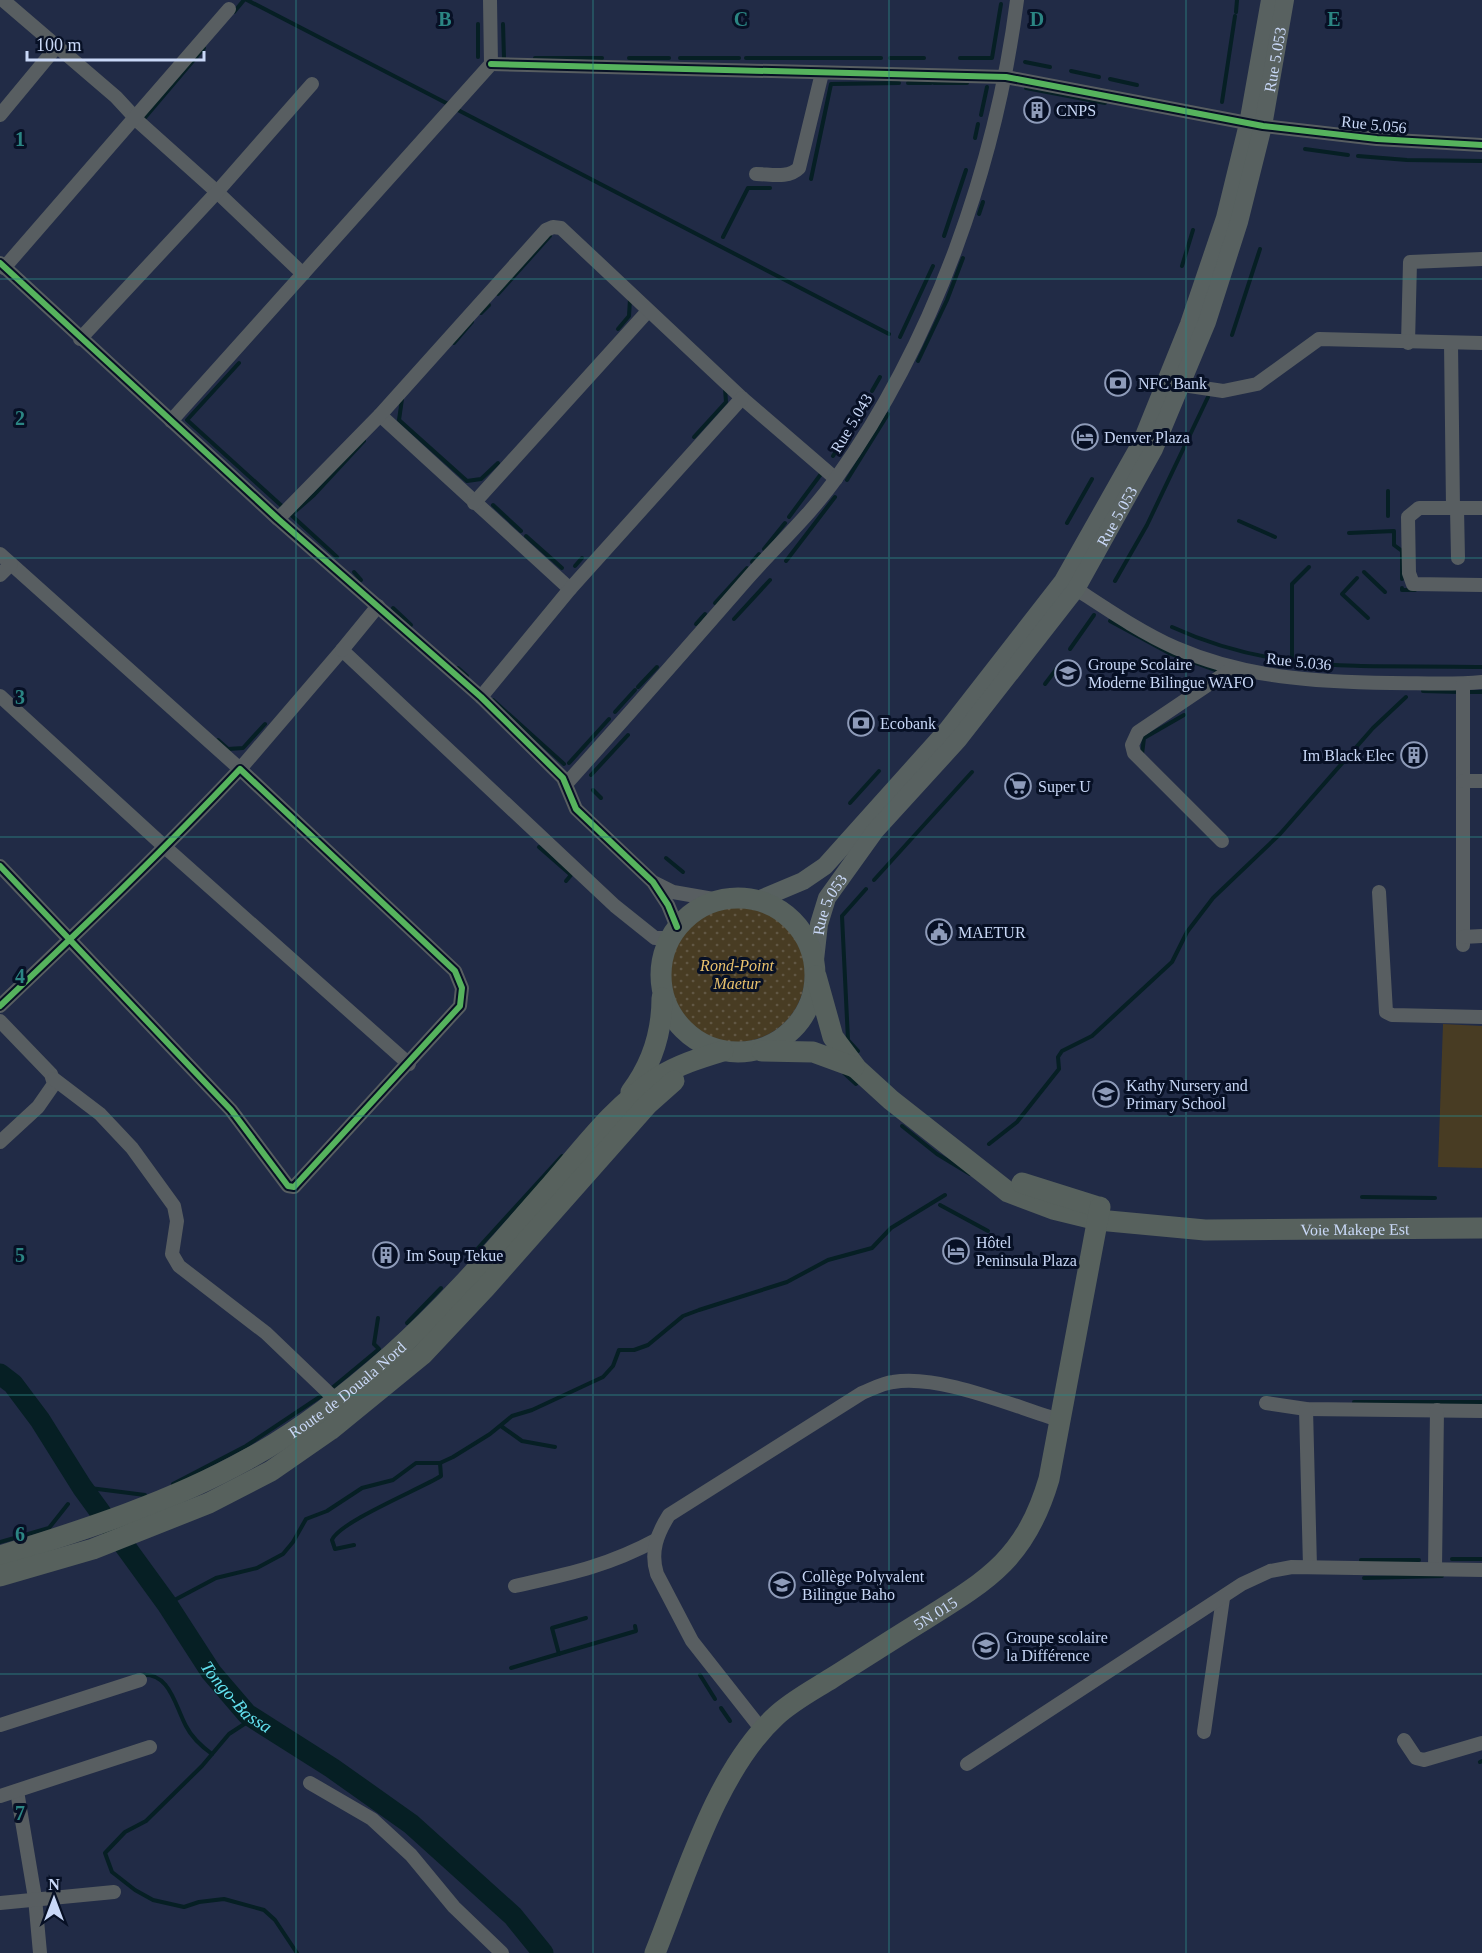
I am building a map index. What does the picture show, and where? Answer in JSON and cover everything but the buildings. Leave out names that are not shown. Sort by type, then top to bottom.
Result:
[{"type":"main road","name":"Rue 5.053","points":[[758,900],[792,886],[825,866],[947,730],[1069,585],[1141,443],[1176,358],[1222,228],[1256,125],[1270,0]]},
{"type":"main road","name":"Rue 5.053","points":[[815,968],[819,924],[827,898],[839,879],[875,831],[958,740],[1069,585],[1155,450],[1183,385],[1227,262],[1285,0]]},
{"type":"main road","points":[[617,1111],[638,1083],[654,1051],[662,1014],[663,956],[673,933],[695,910],[719,900],[738,898],[758,900],[778,909],[795,922],[808,940],[834,1037],[857,1069]]},
{"type":"main road","points":[[753,1051],[777,1042],[798,1025],[811,1002],[815,968]]},
{"type":"main road","points":[[662,991],[670,1012],[683,1030],[702,1044],[723,1051]]},
{"type":"main road","points":[[617,1111],[654,1080],[698,1059],[723,1051],[813,1052],[857,1069]]},
{"type":"main road","name":"Route de Douala Nord","points":[[0,1576],[93,1549],[209,1503],[271,1471],[330,1430],[423,1353],[639,1114],[698,1059]]},
{"type":"main road","name":"Voie Makepe Est","points":[[857,1069],[891,1100],[989,1176],[1099,1214],[1192,1216],[1227,1228],[1482,1228]]},
{"type":"main road","name":"Route de Douala Nord","points":[[0,1556],[79,1532],[248,1459],[336,1400],[392,1354],[431,1317],[484,1262],[617,1111]]},
{"type":"main road","name":"5N.015","points":[[655,1953],[718,1800],[737,1764],[762,1730],[790,1704],[971,1591],[999,1568],[1019,1544],[1036,1518],[1049,1479],[1099,1214]]},
{"type":"street","points":[[3,0],[58,45],[218,192],[303,274]]},
{"type":"street","points":[[171,421],[459,97],[491,64],[490,0]]},
{"type":"street","name":"Rue 5.043","points":[[567,783],[836,479],[877,414],[931,310],[968,210],[1006,77],[1017,0]]},
{"type":"street","points":[[229,9],[2,266],[278,519],[482,697],[567,783],[576,809],[653,882],[668,904],[673,933],[655,938],[615,906],[342,650]]},
{"type":"street","points":[[0,115],[58,45]]},
{"type":"street","name":"Rue 5.056","points":[[491,64],[1006,77],[1256,125],[1377,139],[1482,145]]},
{"type":"street","points":[[756,174],[785,175],[793,173],[798,168],[822,74]]},
{"type":"street","points":[[80,339],[218,192],[312,84]]},
{"type":"street","points":[[278,519],[380,415],[546,230],[553,227],[561,228],[742,398],[836,479]]},
{"type":"street","points":[[1408,343],[1410,262],[1482,259]]},
{"type":"street","points":[[474,503],[648,311]]},
{"type":"street","points":[[1183,385],[1223,391],[1257,384],[1320,339],[1353,338],[1408,343],[1482,344]]},
{"type":"street","points":[[1451,344],[1458,558]]},
{"type":"street","points":[[482,697],[570,589],[742,398]]},
{"type":"street","points":[[380,415],[570,589]]},
{"type":"street","points":[[1482,508],[1419,508],[1410,513],[1410,580],[1418,585],[1482,585]]},
{"type":"street","points":[[0,554],[240,769],[455,971],[462,988],[460,1006],[294,1187],[288,1186],[231,1110],[0,866]]},
{"type":"street","points":[[0,575],[11,564]]},
{"type":"street","name":"Rue 5.036","points":[[1069,585],[1152,636],[1199,657],[1233,668],[1287,679],[1463,684],[1482,682]]},
{"type":"street","points":[[0,1006],[166,848],[240,769],[378,606]]},
{"type":"street","points":[[1222,841],[1134,753],[1132,745],[1138,732],[1233,668]]},
{"type":"street","points":[[1463,684],[1463,941],[1482,936]]},
{"type":"street","points":[[0,696],[166,848],[409,1064]]},
{"type":"street","points":[[1463,781],[1482,781]]},
{"type":"street","points":[[653,882],[673,892],[719,900]]},
{"type":"street","points":[[1379,892],[1386,1012],[1392,1015],[1482,1017]]},
{"type":"street","points":[[0,1021],[54,1079],[100,1114],[132,1148],[174,1206],[177,1221],[172,1254],[179,1266],[266,1333],[336,1400]]},
{"type":"street","points":[[0,1142],[38,1107],[51,1091],[54,1079]]},
{"type":"street","points":[[762,1730],[692,1641],[654,1565],[656,1540],[669,1515],[862,1393],[891,1382],[921,1380],[949,1386],[1059,1420]]},
{"type":"street","points":[[1266,1403],[1306,1409],[1482,1411]]},
{"type":"street","points":[[1306,1409],[1310,1567]]},
{"type":"street","points":[[1435,1569],[1437,1410]]},
{"type":"street","points":[[515,1586],[599,1567],[656,1540]]},
{"type":"street","points":[[968,1764],[1242,1584],[1270,1571],[1281,1568],[1310,1567],[1482,1570]]},
{"type":"street","points":[[1204,1732],[1223,1598]]},
{"type":"street","points":[[0,1725],[140,1680]]},
{"type":"street","points":[[1404,1740],[1416,1758],[1424,1760],[1482,1743]]},
{"type":"street","points":[[0,1796],[150,1747]]},
{"type":"street","points":[[310,1783],[372,1819],[411,1855],[454,1906],[502,1953]]},
{"type":"street","points":[[17,1791],[35,1898],[40,1953]]},
{"type":"street","points":[[0,1903],[114,1892]]},
{"type":"green space","name":"Rond-Point Maetur","points":[[737,906],[763,911],[775,917],[785,926],[794,936],[800,948],[805,974],[800,1000],[794,1012],[785,1022],[775,1031],[763,1037],[737,1042],[711,1037],[699,1031],[689,1022],[680,1012],[674,1000],[669,974],[674,948],[680,936],[689,926],[699,917],[711,911]]},
{"type":"green space","points":[[1443,1024],[1482,1026],[1482,1168],[1438,1167]]},
{"type":"waterway","points":[[234,12],[244,0]]},
{"type":"waterway","points":[[247,0],[450,105]]},
{"type":"waterway","points":[[1236,12],[1237,0]]},
{"type":"waterway","points":[[960,58],[992,58],[1001,4]]},
{"type":"waterway","points":[[1222,102],[1235,16]]},
{"type":"waterway","points":[[478,24],[478,57]]},
{"type":"waterway","points":[[503,24],[504,58]]},
{"type":"waterway","points":[[143,120],[204,48]]},
{"type":"waterway","points":[[535,58],[602,58]]},
{"type":"waterway","points":[[629,58],[669,58]]},
{"type":"waterway","points":[[680,58],[739,58]]},
{"type":"waterway","points":[[746,58],[881,58]]},
{"type":"waterway","points":[[890,58],[924,58]]},
{"type":"waterway","points":[[1025,62],[1050,67]]},
{"type":"waterway","points":[[1071,71],[1099,77]]},
{"type":"waterway","points":[[1110,79],[1137,85]]},
{"type":"waterway","points":[[811,179],[831,84],[899,83]]},
{"type":"waterway","points":[[908,83],[931,83]]},
{"type":"waterway","points":[[934,83],[967,83]]},
{"type":"waterway","points":[[981,115],[987,87]]},
{"type":"waterway","points":[[1026,88],[1105,103]]},
{"type":"waterway","points":[[456,109],[889,334]]},
{"type":"waterway","points":[[975,138],[978,124]]},
{"type":"waterway","points":[[1305,149],[1348,155]]},
{"type":"waterway","points":[[1358,156],[1407,160],[1482,161]]},
{"type":"waterway","points":[[944,236],[966,170]]},
{"type":"waterway","points":[[723,237],[748,188],[770,188]]},
{"type":"waterway","points":[[979,214],[983,202]]},
{"type":"waterway","points":[[1182,266],[1193,230]]},
{"type":"waterway","points":[[498,294],[550,236]]},
{"type":"waterway","points":[[1232,335],[1260,249]]},
{"type":"waterway","points":[[918,361],[947,300],[963,258]]},
{"type":"waterway","points":[[900,337],[933,266]]},
{"type":"waterway","points":[[618,329],[629,316],[630,299]]},
{"type":"waterway","points":[[481,313],[489,305]]},
{"type":"waterway","points":[[454,343],[472,322]]},
{"type":"waterway","points":[[239,363],[187,420],[284,508]]},
{"type":"waterway","points":[[872,391],[880,377]]},
{"type":"waterway","points":[[694,437],[726,402],[725,388]]},
{"type":"waterway","points":[[1115,581],[1147,525],[1208,397]]},
{"type":"waterway","points":[[402,399],[399,420],[467,481],[481,479],[498,463]]},
{"type":"waterway","points":[[853,424],[863,408]]},
{"type":"waterway","points":[[847,480],[888,414]]},
{"type":"waterway","points":[[833,456],[850,429]]},
{"type":"waterway","points":[[291,515],[314,495],[364,441]]},
{"type":"waterway","points":[[789,517],[821,474]]},
{"type":"waterway","points":[[1067,523],[1092,479]]},
{"type":"waterway","points":[[1388,491],[1388,516]]},
{"type":"waterway","points":[[786,561],[835,497]]},
{"type":"waterway","points":[[493,505],[521,531]]},
{"type":"waterway","points":[[289,513],[337,557]]},
{"type":"waterway","points":[[1239,521],[1275,537]]},
{"type":"waterway","points":[[764,549],[785,523]]},
{"type":"waterway","points":[[1349,533],[1394,531],[1394,545],[1402,551],[1402,579]]},
{"type":"waterway","points":[[526,536],[562,568]]},
{"type":"waterway","points":[[752,562],[759,554]]},
{"type":"waterway","points":[[575,566],[582,558]]},
{"type":"waterway","points":[[1292,663],[1292,584],[1309,567]]},
{"type":"waterway","points":[[715,603],[747,568]]},
{"type":"waterway","points":[[354,572],[361,580]]},
{"type":"waterway","points":[[1364,572],[1385,592]]},
{"type":"waterway","points":[[1357,578],[1342,594],[1368,618]]},
{"type":"waterway","points":[[734,619],[770,580]]},
{"type":"waterway","points":[[1402,588],[1402,590],[1415,590]]},
{"type":"waterway","points":[[393,608],[411,625]]},
{"type":"waterway","points":[[696,624],[705,614]]},
{"type":"waterway","points":[[1070,649],[1094,615]]},
{"type":"waterway","points":[[1110,621],[1169,653],[1221,672]]},
{"type":"waterway","points":[[1172,627],[1211,643],[1250,654],[1287,660],[1362,666],[1482,667]]},
{"type":"waterway","points":[[1045,684],[1061,663]]},
{"type":"waterway","points":[[638,687],[657,667]]},
{"type":"waterway","points":[[458,668],[467,676]]},
{"type":"waterway","points":[[615,712],[635,690]]},
{"type":"waterway","points":[[1423,691],[1459,692]]},
{"type":"waterway","points":[[1466,692],[1482,692]]},
{"type":"waterway","points":[[989,1144],[1017,1122],[1059,1069],[1058,1057],[1062,1051],[1092,1036],[1172,962],[1187,932],[1213,898],[1280,834],[1373,728],[1406,697]]},
{"type":"waterway","points":[[493,700],[564,764]]},
{"type":"waterway","points":[[1142,754],[1144,738],[1184,715]]},
{"type":"waterway","points":[[569,763],[609,719]]},
{"type":"waterway","points":[[218,740],[228,749],[243,748],[265,724]]},
{"type":"waterway","points":[[591,775],[628,735]]},
{"type":"waterway","points":[[850,803],[879,771]]},
{"type":"waterway","points":[[874,880],[972,772]]},
{"type":"waterway","points":[[593,790],[601,798]]},
{"type":"waterway","points":[[539,847],[571,875],[566,881]]},
{"type":"waterway","points":[[666,858],[683,872]]},
{"type":"waterway","points":[[858,1051],[848,1040],[842,916],[866,889]]},
{"type":"waterway","points":[[844,1073],[856,1084]]},
{"type":"waterway","points":[[902,1126],[937,1154],[970,1174]]},
{"type":"waterway","points":[[469,1258],[562,1156]]},
{"type":"waterway","points":[[167,1604],[216,1578],[257,1568],[283,1554],[306,1519],[327,1511],[362,1488],[393,1480],[416,1463],[440,1463],[490,1434],[512,1416],[532,1410],[603,1377],[613,1366],[619,1350],[634,1350],[648,1345],[683,1316],[787,1282],[828,1260],[872,1248],[891,1228],[945,1195]]},
{"type":"waterway","points":[[1362,1197],[1435,1198]]},
{"type":"waterway","points":[[940,1205],[988,1231]]},
{"type":"waterway","points":[[407,1323],[441,1288]]},
{"type":"waterway","points":[[332,1388],[379,1349],[374,1344],[378,1318]]},
{"type":"waterway","name":"Tongo-Bassa","points":[[0,1374],[13,1384],[40,1420],[82,1487],[167,1604],[211,1672],[247,1714],[332,1768],[411,1824],[513,1916],[543,1953]]},
{"type":"waterway","points":[[173,1484],[246,1446],[324,1394]]},
{"type":"waterway","points":[[1354,1402],[1482,1402]]},
{"type":"waterway","points":[[501,1426],[522,1441],[555,1447]]},
{"type":"waterway","points":[[354,1545],[335,1549],[332,1540],[349,1524],[364,1515],[441,1476],[440,1463]]},
{"type":"waterway","points":[[82,1487],[145,1495]]},
{"type":"waterway","points":[[0,1542],[49,1528],[68,1504]]},
{"type":"waterway","points":[[1452,1559],[1482,1559]]},
{"type":"waterway","points":[[1361,1560],[1419,1560]]},
{"type":"waterway","points":[[1364,1578],[1442,1576]]},
{"type":"waterway","points":[[559,1654],[552,1628],[586,1618]]},
{"type":"waterway","points":[[511,1668],[636,1631],[635,1626]]},
{"type":"waterway","points":[[140,1675],[150,1675],[165,1684],[191,1734],[212,1754]]},
{"type":"waterway","points":[[700,1675],[715,1699]]},
{"type":"waterway","points":[[721,1708],[730,1721]]},
{"type":"waterway","points":[[252,1719],[229,1734],[202,1766],[146,1821],[125,1832],[105,1853],[112,1872],[135,1890],[153,1900],[184,1907],[199,1902],[224,1899],[264,1910],[275,1920],[297,1953]]},
{"type":"cycle path","points":[[491,64],[1006,77],[1263,126],[1377,139],[1482,145]]},
{"type":"cycle path","points":[[0,263],[278,519],[481,697],[563,778],[576,809],[653,882],[668,905],[677,927]]},
{"type":"cycle path","points":[[0,866],[231,1110],[288,1186],[294,1187],[460,1006],[462,988],[455,971],[240,769],[152,859],[92,918],[61,948],[0,1006]]},
{"type":"place","name":"CNPS","points":[[1037,110]]},
{"type":"place","name":"NFC Bank","points":[[1118,383]]},
{"type":"place","name":"Denver Plaza","points":[[1085,437]]},
{"type":"place","name":"Groupe Scolaire Moderne Bilingue WAFO","points":[[1068,673]]},
{"type":"place","name":"Ecobank","points":[[861,723]]},
{"type":"place","name":"Im Black Elec","points":[[1414,755]]},
{"type":"place","name":"Super U","points":[[1018,786]]},
{"type":"place","name":"MAETUR","points":[[939,932]]},
{"type":"place","name":"Kathy Nursery and Primary School","points":[[1106,1094]]},
{"type":"place","name":"Hôtel Peninsula Plaza","points":[[956,1251]]},
{"type":"place","name":"Im Soup Tekue","points":[[386,1255]]},
{"type":"place","name":"Collège Polyvalent Bilingue Baho","points":[[782,1585]]},
{"type":"place","name":"Groupe scolaire la Différence","points":[[986,1646]]}]
